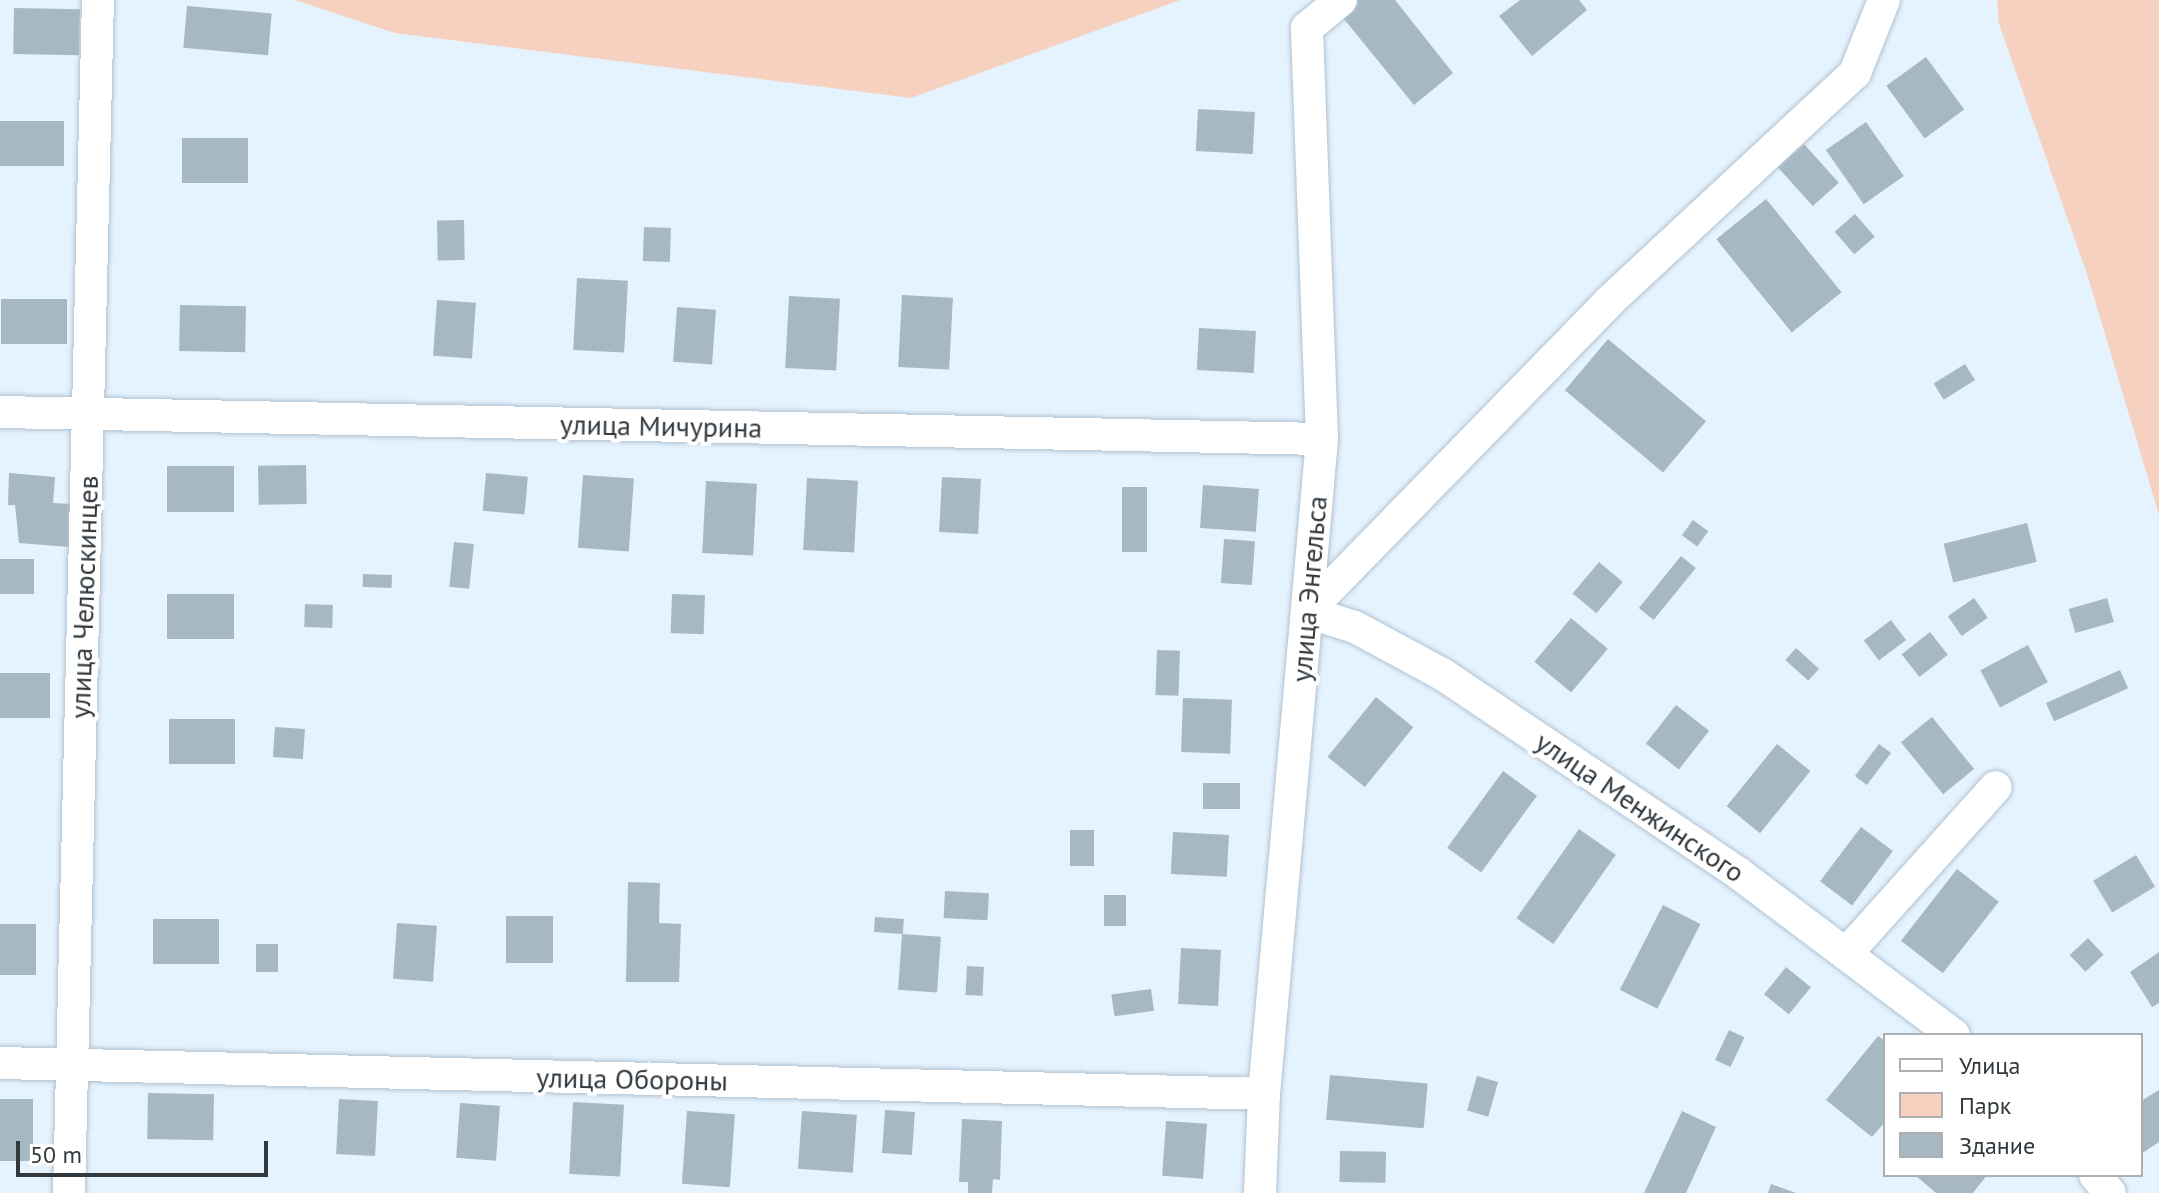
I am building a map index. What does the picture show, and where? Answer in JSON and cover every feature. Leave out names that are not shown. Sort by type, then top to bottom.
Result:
[{"type":"street","name":"улица Челюскинцев","points":[[69,1193],[98,0]]},
{"type":"street","name":"улица Энгельса","points":[[1260,1193],[1264,1094],[1322,439],[1307,28],[1341,0]]},
{"type":"street","points":[[1307,612],[1610,301],[1855,73],[1884,0]]},
{"type":"street","name":"улица Мичурина","points":[[0,412],[1322,439]]},
{"type":"street","name":"улица Менжинского","points":[[1307,612],[1355,627],[1442,674],[1738,873],[1951,1033]]},
{"type":"street","points":[[1846,954],[1996,787]]},
{"type":"street","name":"улица Обороны","points":[[0,1063],[1264,1094]]},
{"type":"street","points":[[2097,1177],[2110,1193]]},
{"type":"green space","points":[[295,0],[1180,0],[911,98],[395,33]]},
{"type":"green space","points":[[1997,0],[2159,0],[2159,515],[2087,274],[1999,24]]},
{"type":"building","points":[[1357,0],[1395,0],[1453,73],[1414,105],[1340,14]]},
{"type":"building","points":[[1520,0],[1579,0],[1587,10],[1532,56],[1499,16]]},
{"type":"building","points":[[187,6],[272,13],[268,55],[183,48]]},
{"type":"building","points":[[14,8],[80,9],[79,55],[13,54]]},
{"type":"building","points":[[1926,57],[1964,110],[1925,138],[1886,86]]},
{"type":"building","points":[[1198,109],[1255,112],[1253,154],[1196,151]]},
{"type":"building","points":[[0,121],[64,121],[64,166],[0,166]]},
{"type":"building","points":[[1866,122],[1904,176],[1864,204],[1826,150]]},
{"type":"building","points":[[182,138],[248,138],[248,183],[182,183]]},
{"type":"building","points":[[1804,144],[1839,183],[1813,206],[1778,167]]},
{"type":"building","points":[[1766,199],[1842,292],[1792,333],[1716,239]]},
{"type":"building","points":[[1855,214],[1875,237],[1854,254],[1835,232]]},
{"type":"building","points":[[437,220],[464,220],[465,260],[438,260]]},
{"type":"building","points":[[644,227],[671,228],[670,262],[643,261]]},
{"type":"building","points":[[577,278],[628,281],[624,353],[573,350]]},
{"type":"building","points":[[902,295],[953,298],[949,370],[898,367]]},
{"type":"building","points":[[789,296],[840,299],[836,371],[785,368]]},
{"type":"building","points":[[1,299],[67,299],[67,344],[1,344]]},
{"type":"building","points":[[437,300],[476,303],[472,359],[433,356]]},
{"type":"building","points":[[180,305],[246,306],[245,352],[179,351]]},
{"type":"building","points":[[677,307],[716,310],[712,365],[673,362]]},
{"type":"building","points":[[1199,328],[1256,331],[1254,373],[1197,370]]},
{"type":"building","points":[[1608,339],[1706,421],[1663,473],[1565,390]]},
{"type":"building","points":[[1965,364],[1975,380],[1944,400],[1934,384]]},
{"type":"building","points":[[306,465],[307,504],[259,505],[258,466]]},
{"type":"building","points":[[167,466],[234,466],[234,512],[167,512]]},
{"type":"building","points":[[9,473],[55,477],[53,503],[72,504],[69,547],[19,543],[15,505],[8,505]]},
{"type":"building","points":[[486,473],[528,477],[525,515],[483,511]]},
{"type":"building","points":[[583,475],[634,479],[629,551],[578,548]]},
{"type":"building","points":[[942,477],[981,479],[978,534],[939,532]]},
{"type":"building","points":[[807,478],[858,481],[854,553],[803,550]]},
{"type":"building","points":[[706,481],[757,484],[753,556],[702,553]]},
{"type":"building","points":[[1203,485],[1259,489],[1256,532],[1200,528]]},
{"type":"building","points":[[1122,487],[1147,487],[1147,552],[1122,552]]},
{"type":"building","points":[[1693,520],[1708,531],[1697,547],[1682,535]]},
{"type":"building","points":[[2027,523],[2037,562],[1953,583],[1944,544]]},
{"type":"building","points":[[1224,539],[1255,541],[1252,585],[1221,583]]},
{"type":"building","points":[[454,542],[474,544],[469,589],[449,587]]},
{"type":"building","points":[[1681,556],[1696,568],[1654,620],[1639,608]]},
{"type":"building","points":[[0,559],[34,559],[34,594],[0,594]]},
{"type":"building","points":[[1599,562],[1623,582],[1596,613],[1573,593]]},
{"type":"building","points":[[363,574],[392,575],[392,588],[363,587]]},
{"type":"building","points":[[167,594],[234,594],[234,639],[167,639]]},
{"type":"building","points":[[672,594],[705,595],[704,634],[671,633]]},
{"type":"building","points":[[1974,598],[1988,618],[1962,636],[1948,616]]},
{"type":"building","points":[[2107,598],[2114,622],[2075,633],[2069,609]]},
{"type":"building","points":[[305,604],[333,605],[332,628],[304,627]]},
{"type":"building","points":[[1571,618],[1608,649],[1571,693],[1534,662]]},
{"type":"building","points":[[1891,620],[1906,640],[1879,660],[1864,640]]},
{"type":"building","points":[[1930,632],[1948,655],[1919,677],[1902,654]]},
{"type":"building","points":[[2028,645],[2048,682],[2000,707],[1980,670]]},
{"type":"building","points":[[1796,648],[1819,669],[1808,681],[1785,660]]},
{"type":"building","points":[[1157,650],[1180,651],[1178,696],[1155,695]]},
{"type":"building","points":[[2120,670],[2128,688],[2054,721],[2046,703]]},
{"type":"building","points":[[0,673],[50,673],[50,718],[0,718]]},
{"type":"building","points":[[1376,697],[1413,727],[1365,787],[1328,757]]},
{"type":"building","points":[[1183,698],[1232,700],[1230,754],[1181,752]]},
{"type":"building","points":[[1676,705],[1709,731],[1679,769],[1646,744]]},
{"type":"building","points":[[1932,717],[1974,769],[1943,794],[1901,742]]},
{"type":"building","points":[[169,719],[235,719],[235,764],[169,764]]},
{"type":"building","points":[[275,727],[305,729],[303,759],[273,757]]},
{"type":"building","points":[[1777,744],[1810,771],[1760,833],[1727,806]]},
{"type":"building","points":[[1879,744],[1891,753],[1867,785],[1855,776]]},
{"type":"building","points":[[1503,771],[1537,796],[1481,873],[1447,848]]},
{"type":"building","points":[[1203,783],[1240,783],[1240,809],[1203,809]]},
{"type":"building","points":[[1861,827],[1893,851],[1852,905],[1820,881]]},
{"type":"building","points":[[1579,829],[1616,855],[1553,944],[1516,918]]},
{"type":"building","points":[[1070,830],[1094,830],[1094,866],[1070,866]]},
{"type":"building","points":[[1173,832],[1229,835],[1227,877],[1171,874]]},
{"type":"building","points":[[2136,855],[2155,887],[2112,912],[2093,881]]},
{"type":"building","points":[[1957,869],[1999,902],[1943,973],[1901,941]]},
{"type":"building","points":[[628,882],[660,883],[659,923],[681,924],[679,982],[626,982]]},
{"type":"building","points":[[945,891],[989,893],[988,920],[944,918]]},
{"type":"building","points":[[1104,895],[1126,895],[1126,926],[1104,926]]},
{"type":"building","points":[[1663,905],[1700,924],[1657,1009],[1620,990]]},
{"type":"building","points":[[506,916],[553,916],[553,963],[506,963]]},
{"type":"building","points":[[875,917],[904,919],[903,934],[874,932]]},
{"type":"building","points":[[153,919],[219,919],[219,964],[153,964]]},
{"type":"building","points":[[397,923],[437,926],[433,982],[393,979]]},
{"type":"building","points":[[0,924],[36,924],[36,975],[0,975]]},
{"type":"building","points":[[902,934],[941,937],[937,993],[898,990]]},
{"type":"building","points":[[2088,938],[2104,955],[2085,972],[2070,955]]},
{"type":"building","points":[[256,944],[278,944],[278,972],[256,972]]},
{"type":"building","points":[[1181,948],[1221,950],[1218,1006],[1178,1004]]},
{"type":"building","points":[[2159,952],[2159,1003],[2152,1007],[2130,972]]},
{"type":"building","points":[[967,966],[984,967],[982,996],[965,995]]},
{"type":"building","points":[[1786,967],[1811,987],[1789,1014],[1764,994]]},
{"type":"building","points":[[1151,989],[1154,1011],[1114,1016],[1111,995]]},
{"type":"building","points":[[1729,1030],[1744,1037],[1730,1067],[1715,1060]]},
{"type":"building","points":[[1878,1036],[1883,1040],[1883,1124],[1872,1137],[1826,1100]]},
{"type":"building","points":[[1330,1075],[1428,1084],[1424,1128],[1326,1120]]},
{"type":"building","points":[[1477,1076],[1498,1082],[1488,1117],[1467,1111]]},
{"type":"building","points":[[2159,1090],[2159,1142],[2143,1153],[2143,1100]]},
{"type":"building","points":[[148,1093],[214,1094],[213,1140],[147,1139]]},
{"type":"building","points":[[0,1099],[33,1099],[33,1161],[0,1161]]},
{"type":"building","points":[[339,1099],[378,1101],[375,1156],[336,1154]]},
{"type":"building","points":[[573,1102],[624,1105],[620,1177],[569,1174]]},
{"type":"building","points":[[460,1103],[500,1106],[496,1161],[456,1158]]},
{"type":"building","points":[[885,1110],[915,1112],[912,1155],[882,1153]]},
{"type":"building","points":[[687,1111],[735,1114],[730,1187],[682,1184]]},
{"type":"building","points":[[802,1111],[857,1115],[853,1173],[798,1169]]},
{"type":"building","points":[[1682,1111],[1716,1127],[1686,1193],[1644,1193]]},
{"type":"building","points":[[962,1119],[1002,1121],[1000,1180],[993,1179],[992,1193],[968,1193],[968,1182],[959,1182]]},
{"type":"building","points":[[1166,1121],[1207,1124],[1203,1179],[1162,1176]]},
{"type":"building","points":[[1340,1151],[1386,1152],[1385,1183],[1339,1182]]},
{"type":"building","points":[[1917,1177],[1985,1177],[1973,1193],[1936,1193]]},
{"type":"building","points":[[1771,1184],[1796,1193],[1768,1193]]}]
